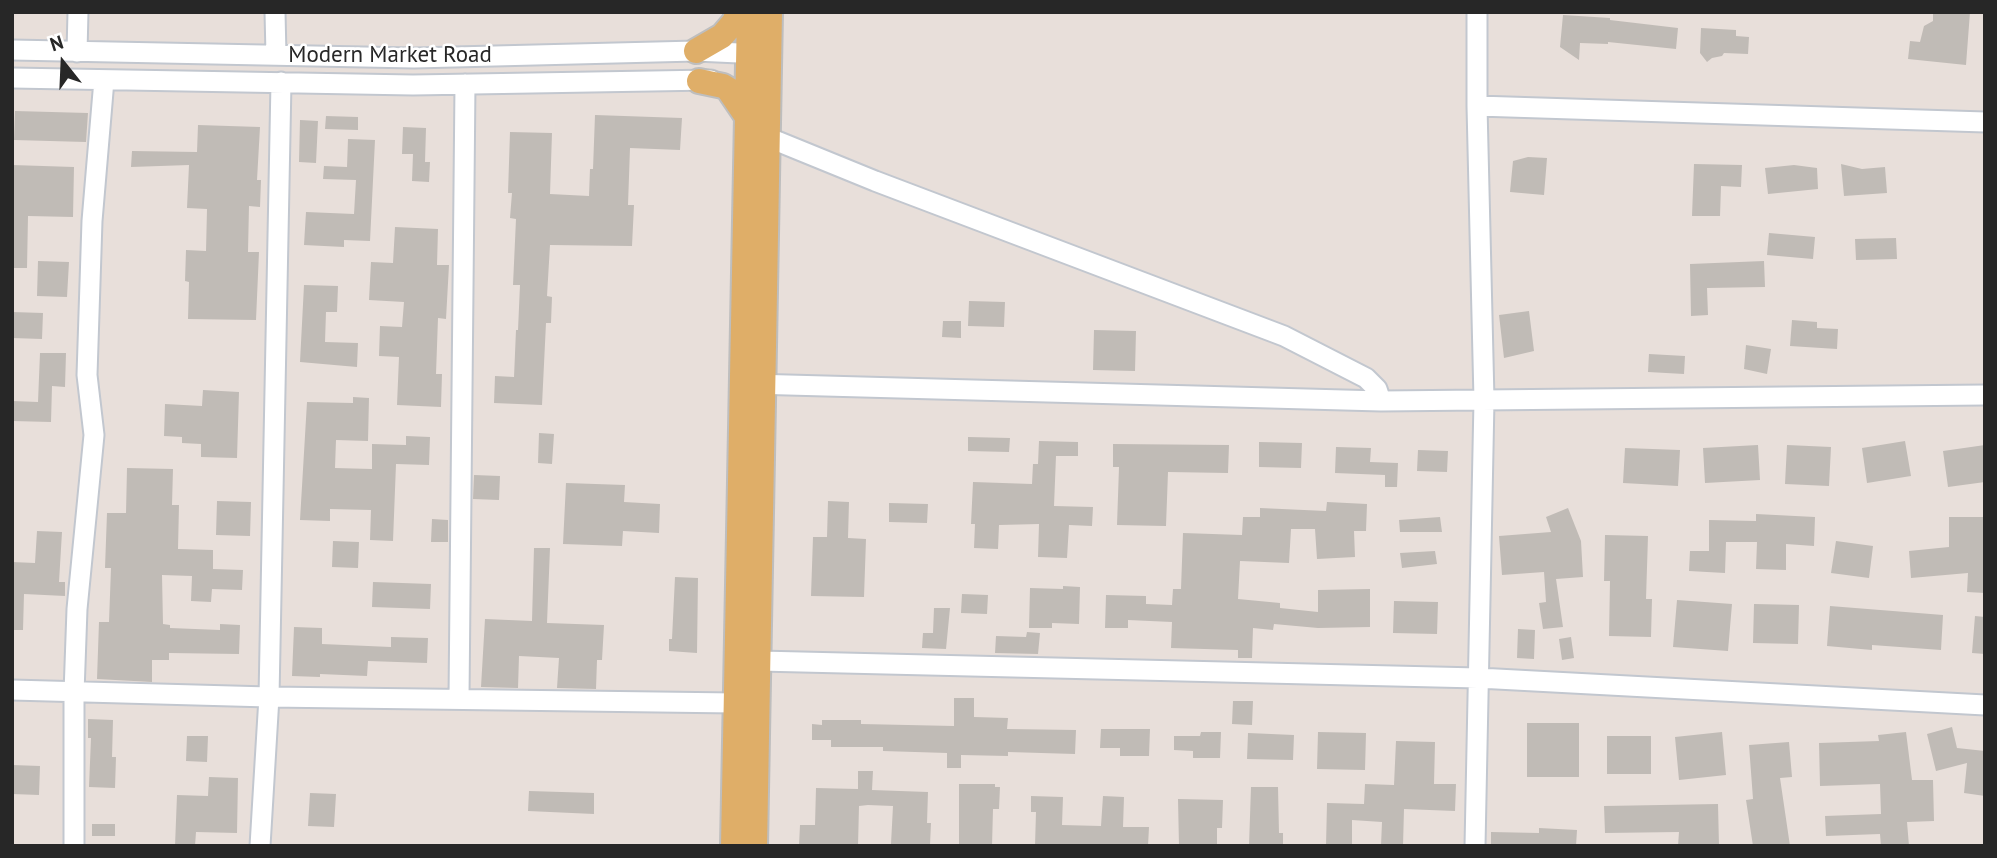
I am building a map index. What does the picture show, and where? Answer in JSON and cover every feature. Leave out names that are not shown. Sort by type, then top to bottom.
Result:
[{"type":"main road","points":[[696,51],[722,36],[734,22],[738,12]]},
{"type":"main road","points":[[749,12],[758,54]]},
{"type":"main road","points":[[733,846],[735,703],[766,137],[757,80],[758,54],[770,12]]},
{"type":"main road","points":[[755,846],[759,661],[747,117],[757,80]]},
{"type":"main road","points":[[699,81],[729,89],[747,117]]},
{"type":"street","points":[[77,52],[78,12]]},
{"type":"street","points":[[275,12],[276,55]]},
{"type":"street","points":[[1475,846],[1484,400],[1477,12]]},
{"type":"street","name":"Modern Market Road","points":[[12,50],[414,58],[696,51],[758,54]]},
{"type":"street","points":[[413,85],[414,58]]},
{"type":"street","name":"Modern Market Road","points":[[12,78],[413,85],[757,80]]},
{"type":"street","points":[[74,846],[77,609],[94,435],[87,374],[92,221],[104,80]]},
{"type":"street","points":[[260,846],[269,697],[281,82]]},
{"type":"street","points":[[458,698],[465,84]]},
{"type":"street","points":[[1477,106],[1985,122]]},
{"type":"street","points":[[766,137],[1284,336],[1366,378],[1377,389],[1381,401]]},
{"type":"street","points":[[752,384],[1381,401],[1985,395]]},
{"type":"street","points":[[759,661],[1478,678],[1985,705]]},
{"type":"street","points":[[12,691],[735,703]]},
{"type":"building","points":[[1933,12],[1970,12],[1966,65],[1908,59],[1910,41],[1920,42],[1924,26],[1933,21]]},
{"type":"building","points":[[1563,15],[1610,18],[1678,28],[1676,49],[1608,42],[1580,43],[1579,60],[1560,47]]},
{"type":"building","points":[[1701,28],[1736,30],[1736,36],[1749,37],[1748,54],[1724,53],[1707,62],[1700,53]]},
{"type":"building","points":[[15,111],[88,113],[86,142],[14,140]]},
{"type":"building","points":[[595,115],[682,118],[680,150],[630,148],[628,205],[634,205],[632,246],[550,245],[547,296],[552,297],[551,323],[546,323],[542,405],[494,403],[495,376],[514,377],[518,330],[520,285],[513,285],[516,219],[510,218],[512,193],[508,193],[510,132],[552,133],[550,194],[589,196]]},
{"type":"building","points":[[326,116],[358,117],[358,130],[325,129]]},
{"type":"building","points":[[300,120],[318,121],[316,163],[299,162]]},
{"type":"building","points":[[198,125],[260,127],[257,180],[261,180],[260,207],[249,206],[248,252],[259,252],[256,320],[188,319],[186,250],[206,251],[207,209],[187,208],[189,165],[131,167],[132,151],[197,152]]},
{"type":"building","points":[[403,127],[426,128],[425,162],[430,162],[429,182],[412,181],[413,154],[402,154]]},
{"type":"building","points":[[348,139],[375,140],[370,241],[344,240],[344,247],[304,245],[306,212],[354,214],[356,180],[323,179],[324,166],[347,167]]},
{"type":"building","points":[[1528,157],[1547,158],[1544,195],[1510,192],[1513,161]]},
{"type":"building","points":[[1694,164],[1742,165],[1741,187],[1721,186],[1720,216],[1692,216]]},
{"type":"building","points":[[1841,164],[1862,169],[1885,167],[1887,193],[1844,196]]},
{"type":"building","points":[[12,165],[74,167],[73,217],[28,216],[27,268],[12,268]]},
{"type":"building","points":[[1794,165],[1817,168],[1818,189],[1768,194],[1765,168]]},
{"type":"building","points":[[395,227],[438,229],[437,265],[449,265],[446,319],[438,318],[436,374],[442,374],[441,407],[397,405],[399,357],[379,356],[380,326],[402,327],[404,302],[369,300],[371,262],[393,263]]},
{"type":"building","points":[[1769,233],[1815,237],[1813,259],[1767,255]]},
{"type":"building","points":[[1896,238],[1897,259],[1856,260],[1855,239]]},
{"type":"building","points":[[38,261],[69,262],[67,297],[37,296]]},
{"type":"building","points":[[1764,261],[1765,287],[1707,288],[1708,315],[1691,316],[1690,264]]},
{"type":"building","points":[[304,285],[338,286],[337,312],[326,312],[325,342],[358,343],[357,367],[300,362]]},
{"type":"building","points":[[969,301],[1005,302],[1004,327],[968,326]]},
{"type":"building","points":[[1529,311],[1534,351],[1504,358],[1499,315]]},
{"type":"building","points":[[12,312],[43,313],[42,339],[12,338]]},
{"type":"building","points":[[1792,320],[1817,322],[1817,328],[1838,329],[1837,349],[1790,346]]},
{"type":"building","points":[[943,321],[961,321],[961,338],[942,337]]},
{"type":"building","points":[[1094,330],[1136,331],[1135,371],[1093,370]]},
{"type":"building","points":[[1746,345],[1771,349],[1767,374],[1744,369]]},
{"type":"building","points":[[40,353],[66,353],[65,387],[52,386],[51,422],[12,421],[12,401],[38,402]]},
{"type":"building","points":[[1649,354],[1685,356],[1684,374],[1648,372]]},
{"type":"building","points":[[203,390],[239,392],[237,458],[201,457],[201,444],[182,443],[182,437],[164,436],[165,404],[202,406]]},
{"type":"building","points":[[353,397],[369,398],[368,441],[336,440],[335,468],[372,469],[372,444],[406,445],[406,436],[430,437],[429,465],[396,464],[393,541],[370,540],[371,510],[330,509],[330,521],[300,520],[307,402],[353,403]]},
{"type":"building","points":[[539,433],[554,434],[552,464],[538,463]]},
{"type":"building","points":[[968,437],[1010,438],[1009,452],[968,451]]},
{"type":"building","points":[[1039,441],[1078,442],[1078,456],[1056,456],[1054,506],[1093,507],[1092,526],[1069,525],[1067,558],[1038,557],[1039,524],[999,525],[998,549],[974,548],[975,524],[971,524],[973,482],[1032,484],[1033,464],[1038,464]]},
{"type":"building","points":[[1905,441],[1911,476],[1867,483],[1862,448]]},
{"type":"building","points":[[1259,442],[1302,443],[1301,468],[1259,467]]},
{"type":"building","points":[[1113,444],[1229,445],[1228,473],[1168,472],[1166,526],[1117,525],[1119,467],[1113,467]]},
{"type":"building","points":[[1758,445],[1760,480],[1705,483],[1703,448]]},
{"type":"building","points":[[1787,445],[1831,447],[1829,486],[1785,484]]},
{"type":"building","points":[[1985,445],[1985,482],[1948,487],[1943,451]]},
{"type":"building","points":[[1336,447],[1371,448],[1370,462],[1398,463],[1397,487],[1385,487],[1385,475],[1335,473]]},
{"type":"building","points":[[1625,448],[1680,450],[1678,486],[1623,483]]},
{"type":"building","points":[[1418,450],[1448,451],[1447,472],[1417,471]]},
{"type":"building","points":[[127,468],[173,469],[172,505],[179,505],[178,549],[213,550],[213,569],[243,570],[242,590],[212,589],[211,602],[191,601],[192,576],[162,575],[163,624],[170,625],[170,628],[220,630],[220,624],[240,625],[239,654],[169,653],[169,660],[152,660],[152,682],[97,679],[99,622],[109,622],[111,568],[105,568],[107,513],[126,513]]},
{"type":"building","points":[[474,475],[500,476],[499,500],[473,499]]},
{"type":"building","points":[[566,483],[625,485],[624,502],[660,504],[659,533],[623,531],[622,546],[563,544]]},
{"type":"building","points":[[217,501],[251,502],[250,536],[216,535]]},
{"type":"building","points":[[828,501],[849,502],[848,538],[866,539],[864,597],[811,596],[813,537],[827,537]]},
{"type":"building","points":[[1327,502],[1367,504],[1366,531],[1354,531],[1355,557],[1317,559],[1315,529],[1291,529],[1289,563],[1240,561],[1238,599],[1280,603],[1280,608],[1318,612],[1318,590],[1370,589],[1370,627],[1318,628],[1274,624],[1273,630],[1253,628],[1252,658],[1238,658],[1238,650],[1171,648],[1172,622],[1128,620],[1128,628],[1105,628],[1106,595],[1146,596],[1146,604],[1172,605],[1173,589],[1181,589],[1183,533],[1242,535],[1243,517],[1260,517],[1260,508],[1326,511]]},
{"type":"building","points":[[889,503],[928,504],[927,523],[889,522]]},
{"type":"building","points":[[1568,508],[1581,541],[1583,577],[1556,579],[1563,627],[1543,629],[1539,603],[1546,602],[1544,572],[1502,575],[1499,536],[1551,532],[1546,517]]},
{"type":"building","points":[[1756,514],[1815,517],[1814,546],[1786,544],[1786,570],[1756,569],[1757,542],[1726,542],[1725,573],[1689,571],[1690,551],[1709,551],[1709,520],[1756,521]]},
{"type":"building","points":[[1440,517],[1442,532],[1400,532],[1399,520]]},
{"type":"building","points":[[1949,517],[1985,517],[1985,593],[1967,592],[1968,573],[1911,578],[1909,551],[1949,547]]},
{"type":"building","points":[[432,519],[448,520],[448,542],[431,542]]},
{"type":"building","points":[[37,531],[62,532],[59,582],[65,582],[65,596],[24,594],[23,630],[12,630],[12,562],[35,563]]},
{"type":"building","points":[[1605,535],[1648,536],[1646,599],[1652,599],[1651,637],[1609,636],[1610,581],[1604,581]]},
{"type":"building","points":[[333,541],[359,542],[358,568],[332,567]]},
{"type":"building","points":[[1836,541],[1873,546],[1869,578],[1831,573]]},
{"type":"building","points":[[534,548],[550,548],[547,623],[604,625],[602,660],[597,660],[596,689],[557,688],[559,658],[519,656],[518,688],[481,687],[485,619],[532,621]]},
{"type":"building","points":[[1435,551],[1437,564],[1402,568],[1400,553]]},
{"type":"building","points":[[675,577],[698,578],[697,653],[669,651]]},
{"type":"building","points":[[373,582],[431,584],[430,609],[372,607]]},
{"type":"building","points":[[1063,586],[1080,587],[1079,624],[1052,623],[1052,628],[1029,628],[1030,588],[1063,589]]},
{"type":"building","points":[[962,594],[988,595],[987,614],[961,613]]},
{"type":"building","points":[[1677,600],[1732,604],[1728,651],[1673,647]]},
{"type":"building","points":[[1394,601],[1438,602],[1437,634],[1393,633]]},
{"type":"building","points":[[1754,604],[1799,605],[1798,644],[1753,643]]},
{"type":"building","points":[[1830,606],[1943,615],[1941,650],[1872,645],[1872,650],[1827,646]]},
{"type":"building","points":[[934,608],[950,608],[946,649],[922,648],[923,633],[933,633]]},
{"type":"building","points":[[1975,616],[1985,617],[1985,654],[1972,653]]},
{"type":"building","points":[[294,627],[322,628],[322,644],[391,647],[391,637],[428,638],[427,663],[368,661],[367,676],[292,676]]},
{"type":"building","points":[[1518,629],[1535,630],[1534,659],[1517,658]]},
{"type":"building","points":[[1027,632],[1040,633],[1038,654],[995,653],[996,636],[1026,637]]},
{"type":"building","points":[[1571,637],[1574,658],[1562,660],[1559,639]]},
{"type":"building","points":[[954,698],[974,698],[974,717],[1008,718],[1007,729],[1076,730],[1075,754],[1008,752],[1008,756],[961,755],[961,768],[947,768],[947,753],[883,751],[883,747],[831,747],[831,740],[812,740],[812,724],[822,725],[822,720],[861,720],[861,724],[954,726]]},
{"type":"building","points":[[1233,701],[1253,701],[1252,725],[1232,724]]},
{"type":"building","points":[[88,719],[113,720],[115,788],[89,787],[91,738],[88,738]]},
{"type":"building","points":[[1527,723],[1579,723],[1579,777],[1527,777]]},
{"type":"building","points":[[1952,727],[1957,748],[1985,751],[1985,796],[1964,793],[1967,763],[1936,771],[1927,734]]},
{"type":"building","points":[[1101,729],[1150,729],[1149,756],[1120,756],[1120,748],[1100,748]]},
{"type":"building","points":[[1201,732],[1221,732],[1220,758],[1193,758],[1193,751],[1174,750],[1174,736],[1200,736]]},
{"type":"building","points":[[1318,732],[1366,733],[1365,770],[1317,769]]},
{"type":"building","points":[[1722,732],[1726,775],[1679,780],[1675,737]]},
{"type":"building","points":[[1906,732],[1912,780],[1933,780],[1934,821],[1907,822],[1909,846],[1881,846],[1880,834],[1826,836],[1825,816],[1881,814],[1880,784],[1820,786],[1819,743],[1879,741],[1878,735]]},
{"type":"building","points":[[1248,733],[1294,735],[1293,760],[1247,759]]},
{"type":"building","points":[[187,736],[208,736],[207,762],[186,761]]},
{"type":"building","points":[[1607,736],[1651,736],[1651,774],[1607,774]]},
{"type":"building","points":[[1396,741],[1435,742],[1434,784],[1456,784],[1455,811],[1404,809],[1403,846],[1381,846],[1382,822],[1352,820],[1352,846],[1326,846],[1327,803],[1364,804],[1365,784],[1394,785]]},
{"type":"building","points":[[1789,742],[1792,777],[1780,778],[1790,846],[1753,846],[1746,800],[1753,799],[1749,745]]},
{"type":"building","points":[[12,765],[40,766],[39,795],[12,794]]},
{"type":"building","points":[[858,771],[873,771],[872,790],[928,792],[927,823],[931,823],[930,845],[891,844],[893,806],[868,805],[859,806],[858,846],[799,846],[800,825],[815,825],[816,788],[858,789]]},
{"type":"building","points":[[209,777],[238,778],[237,833],[196,832],[195,846],[175,846],[177,795],[208,796]]},
{"type":"building","points":[[959,784],[995,784],[995,787],[1000,787],[999,809],[993,809],[992,846],[959,846]]},
{"type":"building","points":[[1251,787],[1278,787],[1279,833],[1283,833],[1283,846],[1249,846]]},
{"type":"building","points":[[529,791],[594,793],[594,814],[528,811]]},
{"type":"building","points":[[310,793],[336,794],[334,827],[308,826]]},
{"type":"building","points":[[1031,796],[1063,797],[1062,825],[1101,826],[1103,796],[1124,797],[1123,827],[1149,827],[1148,846],[1035,846],[1036,812],[1031,812]]},
{"type":"building","points":[[1178,799],[1223,800],[1222,828],[1217,828],[1217,846],[1179,846]]},
{"type":"building","points":[[1718,804],[1719,846],[1678,846],[1679,832],[1605,833],[1604,806]]},
{"type":"building","points":[[92,824],[115,824],[115,836],[92,836]]},
{"type":"building","points":[[1539,828],[1577,830],[1576,846],[1491,846],[1491,832],[1539,833]]}]
